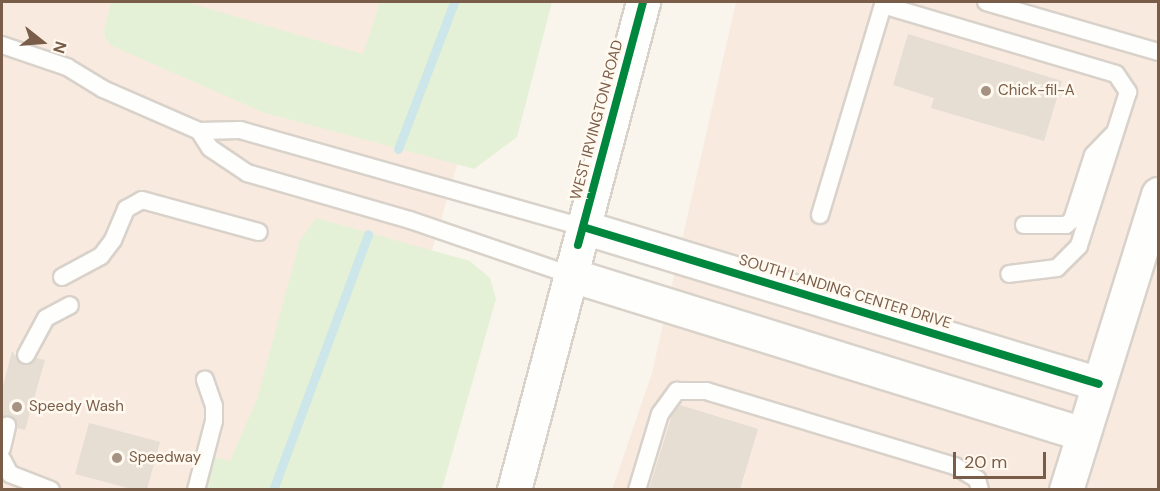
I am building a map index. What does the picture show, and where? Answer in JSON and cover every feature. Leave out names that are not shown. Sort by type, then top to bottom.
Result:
[{"type":"street","name":"WEST IRVINGTON ROAD","points":[[514,489],[643,2]]},
{"type":"street","points":[[1066,489],[1158,194]]},
{"type":"street","name":"SOUTH LANDING CENTER DRIVE","points":[[583,227],[1099,384]]},
{"type":"street","points":[[571,275],[1083,434]]},
{"type":"lane","points":[[986,2],[1158,52]]},
{"type":"lane","points":[[820,215],[883,3],[1116,74],[1128,92],[1079,246],[1057,268],[1009,274]]},
{"type":"lane","points":[[2,45],[67,67],[103,89],[199,131],[240,130],[583,227]]},
{"type":"lane","points":[[199,131],[210,148],[247,173],[410,220],[571,275]]},
{"type":"lane","points":[[1024,225],[1066,225],[1072,220],[1093,155],[1116,131]]},
{"type":"lane","points":[[62,277],[101,256],[113,240],[126,209],[142,200],[259,232]]},
{"type":"lane","points":[[26,355],[46,318],[70,305]]},
{"type":"lane","points":[[196,489],[214,421],[214,406],[205,380]]},
{"type":"lane","points":[[636,489],[660,414],[678,391],[706,391],[956,466],[977,479],[980,489]]},
{"type":"lane","points":[[2,448],[7,426]]},
{"type":"lane","points":[[2,459],[10,474],[51,489]]},
{"type":"shaded area","points":[[2,2],[505,2],[362,489],[2,489]]},
{"type":"shaded area","points":[[736,2],[1158,2],[1158,489],[612,490],[652,373]]},
{"type":"green space","points":[[111,2],[186,2],[363,54],[380,2],[552,2],[517,137],[474,169],[262,112],[112,46],[105,38],[104,29]]},
{"type":"green space","points":[[316,218],[470,261],[490,278],[496,299],[442,489],[204,490],[213,457],[230,461],[257,399],[300,240]]},
{"type":"building","name":"Chick-fil-A","points":[[908,34],[1062,81],[1044,141],[931,108],[934,98],[893,85]]},
{"type":"building","name":"Speedy Wash","points":[[12,351],[22,364],[31,364],[36,358],[45,360],[25,430],[17,428],[14,418],[2,417],[2,390]]},
{"type":"building","points":[[680,405],[758,429],[740,489],[649,489],[672,415]]},
{"type":"building","name":"Speedway","points":[[89,423],[160,442],[147,489],[132,489],[75,474]]},
{"type":"waterway","points":[[398,149],[454,2]]},
{"type":"waterway","points":[[273,490],[368,234]]},
{"type":"cycle path","points":[[578,245],[643,2]]},
{"type":"cycle path","points":[[583,227],[1099,384]]},
{"type":"place","name":"Chick-fil-A","points":[[986,91]]},
{"type":"place","name":"Speedy Wash","points":[[17,407]]},
{"type":"place","name":"Speedway","points":[[117,458]]}]
